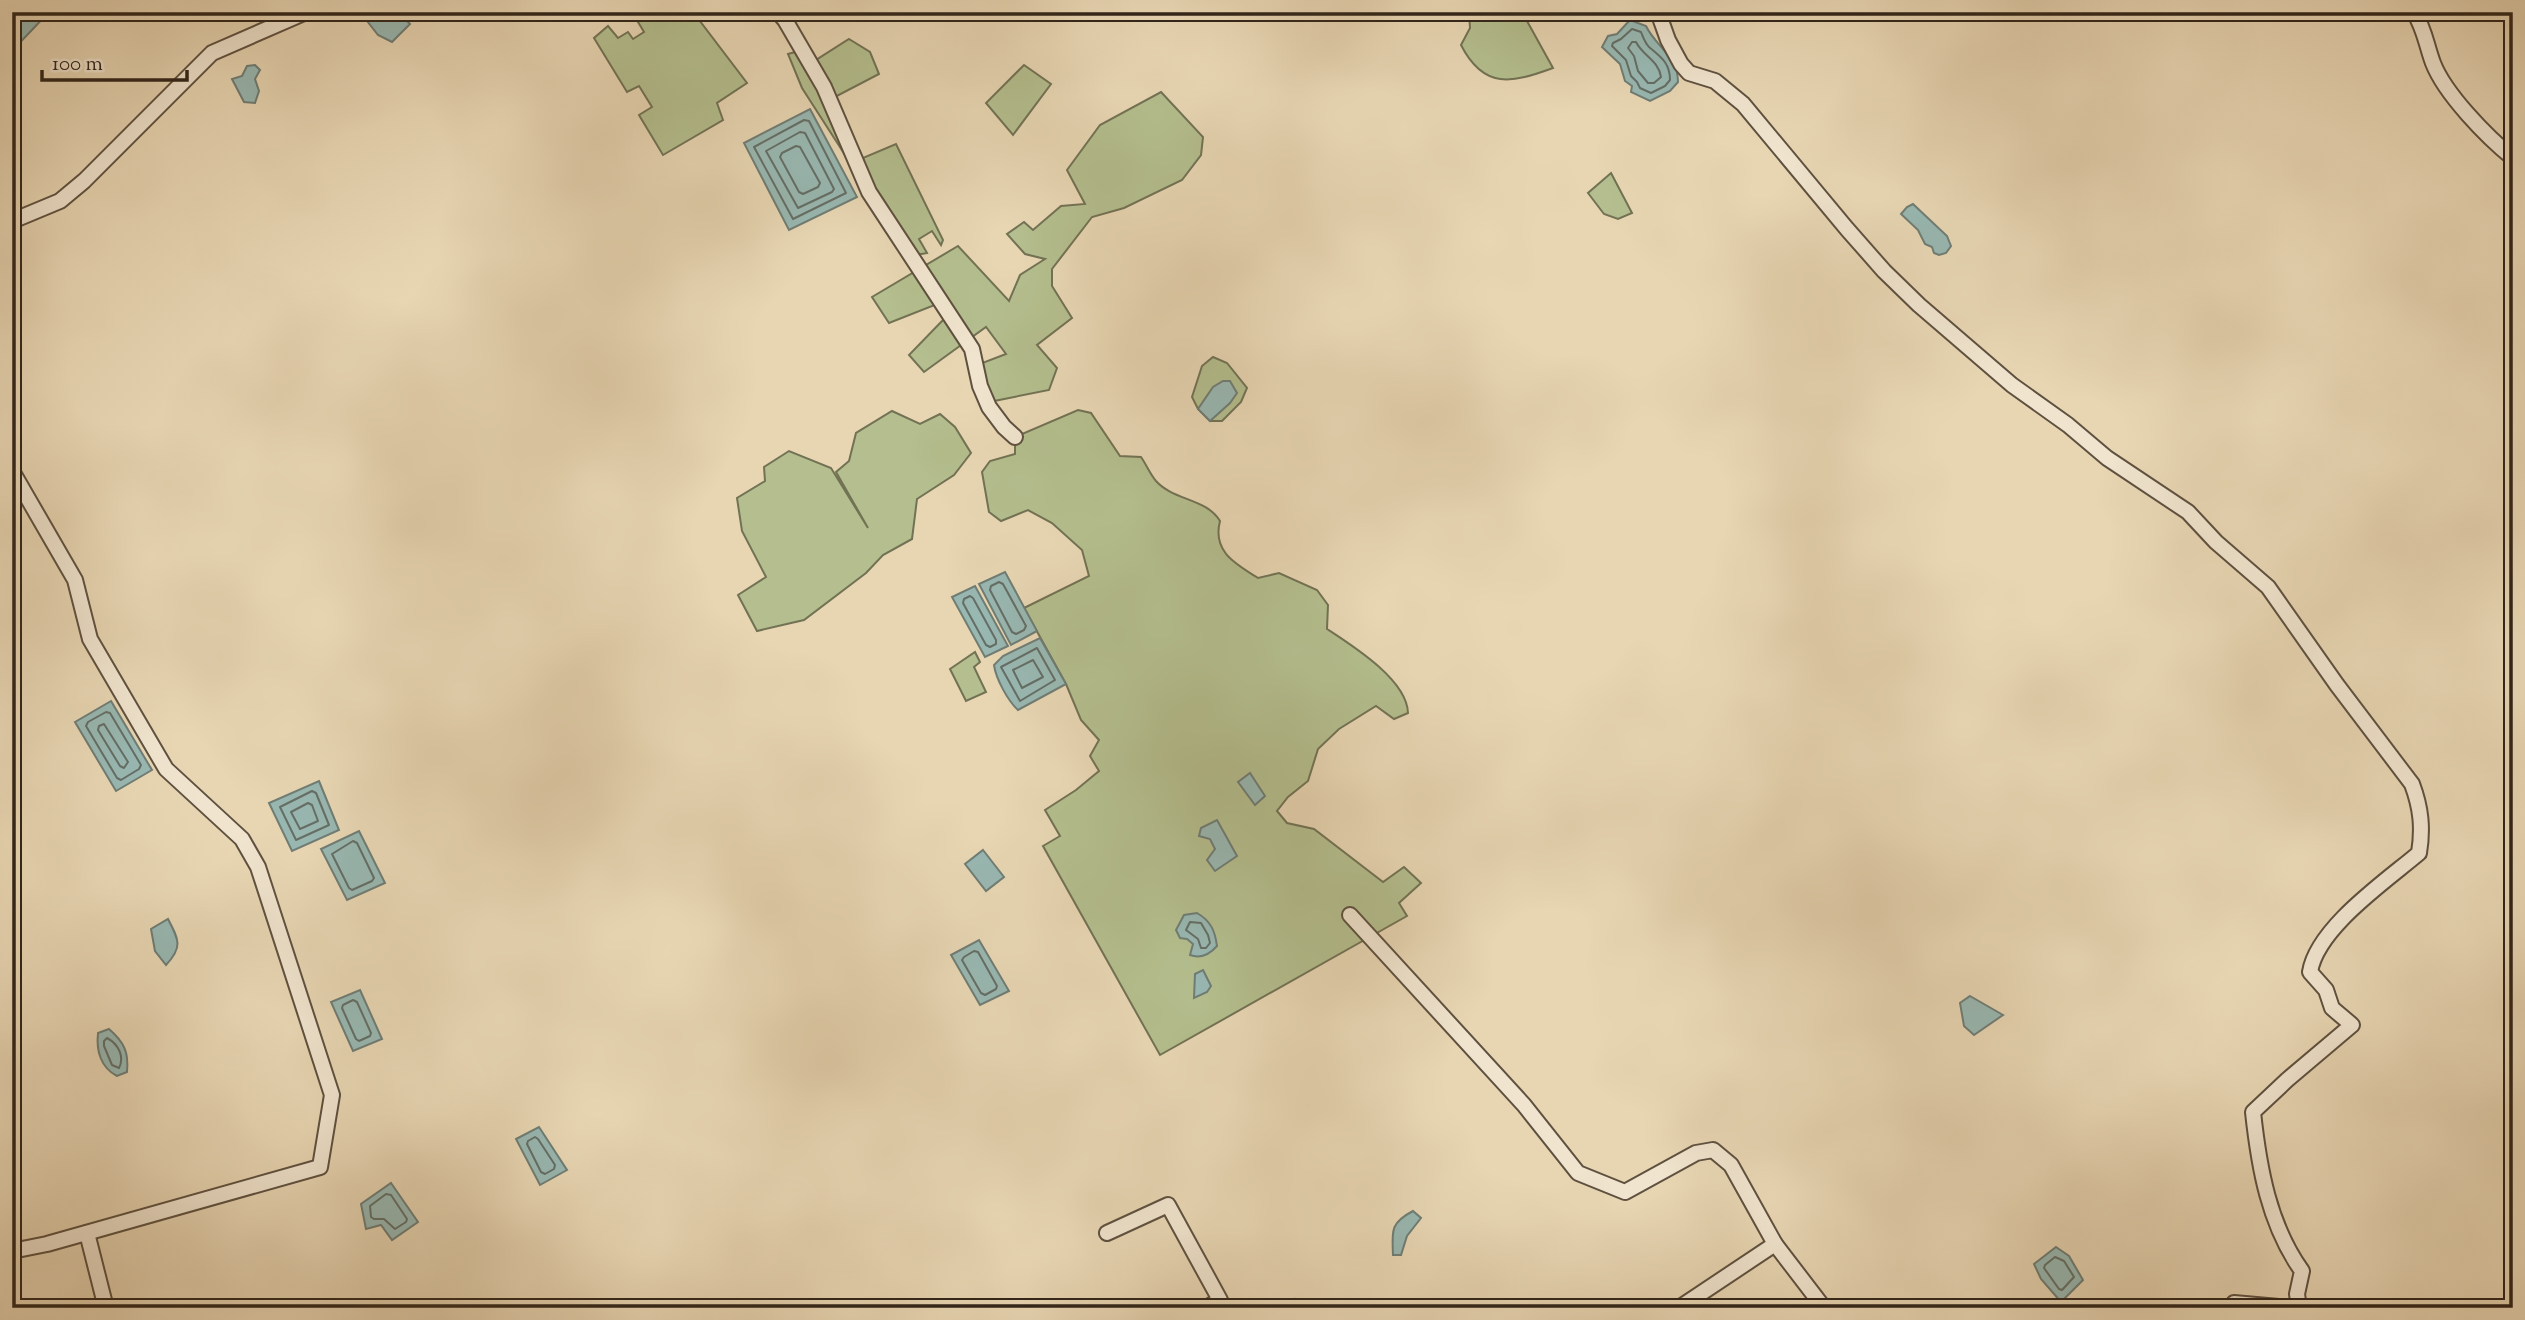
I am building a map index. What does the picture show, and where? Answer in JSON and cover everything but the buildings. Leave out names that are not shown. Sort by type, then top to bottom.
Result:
[{"type":"street","points":[[12,221],[60,201],[84,181],[212,53],[306,12]]},
{"type":"street","points":[[778,12],[824,87],[869,192],[972,349],[980,386],[989,408],[1015,437]]},
{"type":"street","points":[[1658,12],[1668,40],[1681,64],[1689,73],[1714,80],[1743,104],[1839,220],[1910,296],[2012,385],[2068,425],[2107,458],[2188,512],[2216,542],[2268,587],[2329,675],[2412,784],[2423,829],[2419,853],[2341,920],[2321,943],[2312,959],[2310,972],[2326,990],[2332,1008],[2352,1025],[2253,1112],[2270,1203],[2280,1233],[2302,1271],[2297,1294],[2299,1308]]},
{"type":"street","points":[[2414,12],[2424,29],[2434,64],[2455,97],[2494,143],[2513,158]]},
{"type":"street","points":[[12,471],[75,580],[90,639],[166,769],[242,839],[258,867],[332,1095],[320,1167],[87,1233],[12,1251]]},
{"type":"street","points":[[1350,915],[1524,1105],[1578,1173],[1625,1192],[1696,1153],[1713,1150],[1731,1165],[1775,1244],[1824,1308]]},
{"type":"street","points":[[1107,1233],[1168,1205],[1220,1300],[1206,1308]]},
{"type":"street","points":[[87,1233],[106,1308]]},
{"type":"street","points":[[1679,1308],[1775,1244]]},
{"type":"street","points":[[2234,1303],[2291,1308]]},
{"type":"green space","points":[[632,12],[693,12],[747,83],[717,103],[723,120],[663,155],[639,115],[652,107],[639,86],[627,92],[594,38],[608,26],[618,38],[628,32],[633,39],[644,32]]},
{"type":"green space","points":[[1469,12],[1522,12],[1553,68],[1512,79],[1489,76],[1479,70],[1461,45],[1470,28]]},
{"type":"green space","points":[[849,39],[870,52],[879,74],[829,100],[856,161],[896,144],[943,240],[941,245],[932,231],[919,239],[927,253],[910,256],[802,88],[788,54],[803,50],[811,63]]},
{"type":"green space","points":[[1024,65],[1051,84],[1013,135],[986,103]]},
{"type":"green space","points":[[1161,92],[1203,137],[1201,155],[1182,180],[1124,208],[1092,217],[1052,269],[1052,286],[1072,318],[1037,345],[1057,368],[1049,390],[989,402],[977,365],[1006,354],[986,327],[924,372],[909,355],[944,319],[937,304],[889,323],[872,297],[958,246],[1009,301],[1020,275],[1045,259],[1025,254],[1007,234],[1024,222],[1033,230],[1061,206],[1085,204],[1067,170],[1100,125]]},
{"type":"green space","points":[[1611,173],[1632,213],[1618,219],[1604,214],[1588,193]]},
{"type":"green space","points":[[1213,357],[1227,363],[1247,388],[1241,402],[1222,421],[1210,421],[1198,409],[1192,397],[1202,366]]},
{"type":"green space","points":[[1078,410],[1091,413],[1120,456],[1141,457],[1163,488],[1214,513],[1220,521],[1219,541],[1234,562],[1258,578],[1279,573],[1317,590],[1328,605],[1327,629],[1364,654],[1389,676],[1399,688],[1408,713],[1394,719],[1376,706],[1339,729],[1318,749],[1308,781],[1288,797],[1277,811],[1287,823],[1314,829],[1383,882],[1404,867],[1421,883],[1399,903],[1407,916],[1160,1055],[1043,846],[1060,836],[1045,810],[1099,771],[1090,756],[1099,740],[1081,720],[1066,684],[1024,608],[1089,576],[1082,550],[1052,523],[1028,510],[1001,521],[989,512],[982,472],[990,461],[1015,454],[1015,437]]},
{"type":"green space","points":[[892,411],[920,424],[940,414],[955,427],[971,453],[954,475],[917,499],[912,539],[883,555],[866,573],[804,620],[757,631],[738,595],[766,577],[742,531],[737,498],[765,481],[764,467],[789,451],[831,468],[868,528],[836,472],[849,461],[856,433]]},
{"type":"green space","points":[[975,652],[980,662],[974,667],[986,692],[966,701],[950,669]]},
{"type":"water","points":[[12,12],[49,12],[12,51]]},
{"type":"water","points":[[368,12],[398,12],[410,24],[392,42],[378,35],[364,17]]},
{"type":"water","points":[[1630,20],[1646,26],[1671,58],[1677,73],[1678,82],[1670,91],[1650,101],[1631,92],[1632,86],[1625,81],[1620,64],[1602,47],[1608,36],[1617,34]]},
{"type":"water","points":[[255,65],[260,70],[255,79],[259,91],[255,103],[244,102],[232,79],[242,76],[247,66]]},
{"type":"water","points":[[810,109],[857,197],[789,230],[744,143]]},
{"type":"water","points":[[1913,204],[1947,236],[1951,246],[1946,253],[1934,253],[1932,247],[1925,244],[1918,230],[1901,214]]},
{"type":"water","points":[[1223,381],[1230,381],[1237,393],[1210,421],[1198,409],[1213,387]]},
{"type":"water","points":[[1005,572],[1037,631],[1011,645],[979,584]]},
{"type":"water","points":[[975,586],[1008,646],[985,657],[952,597]]},
{"type":"water","points":[[1040,638],[1066,684],[1018,710],[1003,689],[994,665],[1003,656]]},
{"type":"water","points":[[111,701],[152,770],[116,791],[75,722]]},
{"type":"water","points":[[1250,773],[1265,796],[1255,805],[1238,782]]},
{"type":"water","points":[[319,781],[339,830],[292,851],[269,803]]},
{"type":"water","points":[[1217,820],[1237,856],[1215,871],[1207,860],[1215,849],[1210,839],[1199,836],[1201,828]]},
{"type":"water","points":[[359,831],[385,883],[347,900],[321,849]]},
{"type":"water","points":[[983,850],[1004,877],[986,891],[965,864]]},
{"type":"water","points":[[1197,913],[1212,927],[1217,946],[1202,956],[1190,955],[1193,944],[1180,938],[1176,930],[1184,915]]},
{"type":"water","points":[[168,919],[178,943],[175,953],[166,965],[155,951],[151,929]]},
{"type":"water","points":[[979,940],[1009,991],[980,1005],[951,955]]},
{"type":"water","points":[[1203,970],[1211,986],[1207,992],[1194,998],[1195,974]]},
{"type":"water","points":[[360,990],[382,1039],[353,1051],[331,1002]]},
{"type":"water","points":[[1970,996],[2003,1015],[1974,1035],[1964,1026],[1960,1003]]},
{"type":"water","points":[[109,1029],[122,1043],[126,1053],[127,1072],[117,1076],[103,1064],[99,1052],[98,1033]]},
{"type":"water","points":[[539,1127],[567,1170],[540,1185],[516,1139]]},
{"type":"water","points":[[391,1183],[418,1222],[392,1240],[381,1225],[366,1229],[361,1204]]},
{"type":"water","points":[[1413,1211],[1421,1218],[1407,1236],[1401,1255],[1393,1255],[1394,1228]]},
{"type":"water","points":[[2056,1247],[2069,1256],[2083,1280],[2061,1302],[2041,1279],[2034,1264]]},
{"type":"waterway","points":[[1291,1308],[1295,1299]]}]
